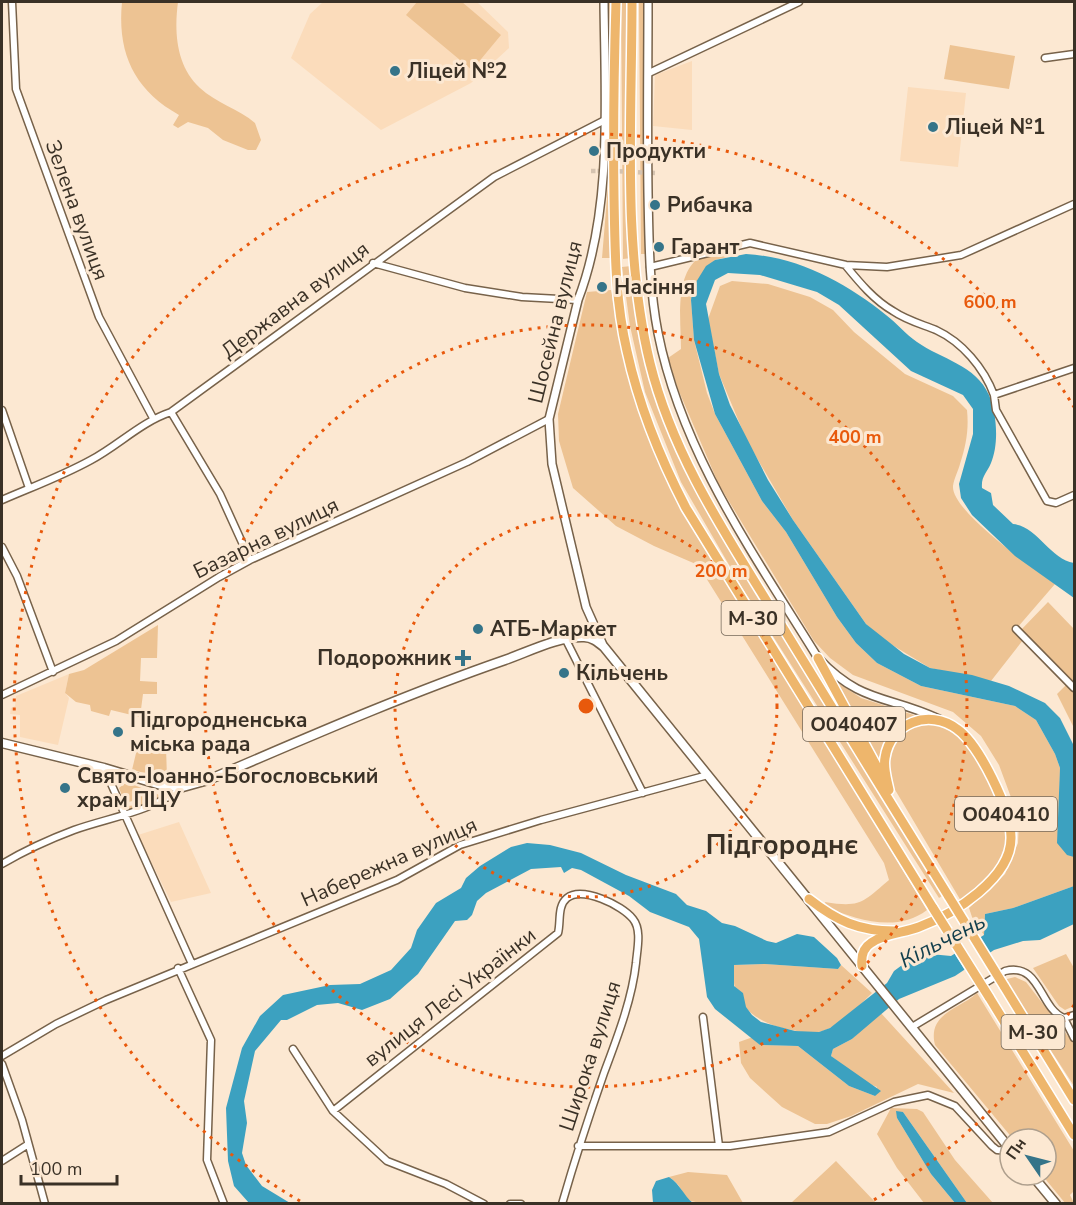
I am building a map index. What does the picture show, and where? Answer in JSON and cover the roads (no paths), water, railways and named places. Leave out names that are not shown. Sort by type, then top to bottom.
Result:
[{"type":"highway","name":"М-30","points":[[616,2],[613,112],[616,273],[622,328],[638,395],[658,450],[686,508],[1074,1135]]},
{"type":"highway","name":"М-30","points":[[632,2],[634,262],[642,324],[657,388],[677,444],[703,495],[1074,1100]]},
{"type":"highway","name":"О040407","points":[[818,658],[889,790]]},
{"type":"highway","points":[[909,833],[889,790],[884,764],[887,749],[893,737],[905,725],[928,718],[943,721]]},
{"type":"highway","name":"О040410","points":[[862,966],[862,955],[873,941],[929,923],[982,890],[1002,868],[1011,845],[1010,824],[987,770],[963,734],[943,721]]},
{"type":"highway","name":"О040410","points":[[809,899],[850,926],[877,931],[909,931]]},
{"type":"main road","points":[[2,743],[104,768],[164,786],[183,787],[208,780],[385,705],[566,640],[583,637],[594,639],[604,647]]},
{"type":"main road","name":"Шосейна вулиця","points":[[604,647],[998,1135]]},
{"type":"main road","points":[[1042,1187],[1056,1203]]},
{"type":"street","name":"Зелена вулиця","points":[[12,2],[16,89],[99,316],[153,418]]},
{"type":"street","name":"Шосейна вулиця","points":[[604,2],[605,120],[597,227],[549,419],[552,464],[567,531],[586,607],[604,647]]},
{"type":"street","name":"О040407","points":[[648,2],[650,267],[658,336],[692,440],[720,500],[818,658]]},
{"type":"street","points":[[649,73],[799,2]]},
{"type":"street","points":[[1045,58],[1074,54]]},
{"type":"street","name":"Державна вулиця","points":[[2,500],[46,483],[93,459],[153,418],[171,412],[494,177],[605,120]]},
{"type":"street","points":[[650,267],[750,243],[846,265],[887,267],[961,255],[1074,204]]},
{"type":"street","points":[[373,263],[465,288],[522,297],[578,300]]},
{"type":"street","points":[[846,265],[880,303],[908,319],[948,336],[960,346],[981,369],[994,395],[996,410],[1047,501],[1056,503],[1074,495]]},
{"type":"street","points":[[994,395],[1074,368]]},
{"type":"street","points":[[2,410],[29,488]]},
{"type":"street","points":[[171,412],[220,494],[250,560]]},
{"type":"street","name":"Базарна вулиця","points":[[2,695],[116,641],[199,588],[250,560],[467,462],[549,419]]},
{"type":"street","points":[[2,547],[17,576],[52,672]]},
{"type":"street","points":[[1016,629],[1074,688]]},
{"type":"street","points":[[566,640],[643,793]]},
{"type":"street","points":[[818,658],[837,677],[856,690],[943,721]]},
{"type":"street","points":[[104,768],[192,964]]},
{"type":"street","name":"Набережна вулиця","points":[[2,1056],[56,1024],[178,968],[397,880],[460,845],[541,820],[708,775]]},
{"type":"street","points":[[2,864],[73,831],[125,816],[168,799],[183,787]]},
{"type":"street","name":"вулиця Лесі Українки","points":[[333,1111],[558,933],[562,904],[566,899],[579,894],[595,896],[633,918]]},
{"type":"street","name":"Широка вулиця","points":[[562,1203],[578,1146],[620,1029],[636,967],[638,936],[633,918]]},
{"type":"street","points":[[178,968],[211,1040],[207,1160],[224,1203]]},
{"type":"street","points":[[912,1027],[1005,971],[1021,969],[1030,976],[1055,1012],[1064,1018],[1074,1038]]},
{"type":"street","points":[[1064,1018],[1074,1015]]},
{"type":"street","points":[[703,1017],[719,1146]]},
{"type":"street","points":[[293,1049],[333,1111],[387,1161],[446,1184],[484,1203]]},
{"type":"street","points":[[2,1064],[22,1120],[27,1145],[45,1203]]},
{"type":"street","points":[[578,1146],[719,1146],[829,1132],[894,1102],[928,1095],[956,1106],[992,1146],[998,1147]]},
{"type":"street","points":[[2,1161],[27,1145]]},
{"type":"street","points":[[510,1203],[520,1203]]},
{"type":"water","points":[[746,254],[785,260],[838,282],[871,303],[917,342],[976,376],[989,395],[995,420],[996,438],[994,455],[983,477],[982,488],[991,493],[993,505],[1013,524],[1029,530],[1058,556],[1074,563],[1074,598],[1015,556],[972,515],[961,498],[959,484],[973,434],[973,409],[963,395],[911,371],[839,305],[817,292],[760,275],[728,273],[715,280],[706,304],[719,374],[730,405],[768,480],[793,520],[866,624],[904,654],[930,668],[972,675],[1009,686],[1045,703],[1060,718],[1074,746],[1074,857],[1067,855],[1057,843],[1060,768],[1036,720],[1015,706],[921,686],[877,663],[856,643],[837,617],[786,532],[762,501],[715,414],[694,340],[691,300],[693,287],[706,266],[715,260]]},
{"type":"water","points":[[527,843],[550,845],[581,853],[626,875],[676,894],[687,905],[706,911],[722,923],[735,926],[767,941],[776,943],[797,934],[814,937],[837,958],[841,965],[838,969],[765,964],[734,965],[734,986],[743,993],[746,1007],[752,1015],[761,1022],[795,1031],[819,1032],[830,1028],[887,983],[894,971],[909,960],[930,954],[951,956],[984,935],[985,914],[1013,908],[1074,886],[1074,924],[1040,940],[1023,941],[994,950],[955,976],[899,999],[852,1039],[833,1049],[831,1056],[881,1091],[875,1096],[849,1086],[798,1046],[760,1045],[715,1009],[707,997],[699,939],[689,927],[650,912],[629,896],[581,870],[572,868],[564,873],[561,867],[531,869],[486,893],[477,901],[472,915],[467,920],[455,921],[418,974],[390,999],[362,1010],[338,1003],[317,1005],[287,1020],[281,1020],[255,1051],[244,1101],[247,1123],[242,1153],[246,1165],[262,1186],[290,1203],[249,1203],[234,1186],[228,1161],[226,1108],[242,1048],[260,1016],[283,995],[330,985],[360,984],[391,970],[411,948],[417,930],[436,903],[461,888],[466,878],[480,866],[511,847]]},
{"type":"water","points":[[896,1111],[903,1112],[967,1203],[955,1203],[931,1174],[897,1118]]},
{"type":"water","points":[[669,1177],[693,1203],[653,1203],[652,1190],[656,1181]]},
{"type":"tunnel","points":[[591,171],[604,171]]},
{"type":"tunnel","points":[[612,171],[655,173]]},
{"type":"place","name":"Ліцей №2","points":[[395,71]]},
{"type":"place","name":"Ліцей №1","points":[[933,127]]},
{"type":"place","name":"Продукти","points":[[594,151]]},
{"type":"place","name":"Рибачка","points":[[655,205]]},
{"type":"place","name":"Гарант","points":[[659,247]]},
{"type":"place","name":"Насіння","points":[[602,287]]},
{"type":"place","name":"АТБ-Маркет","points":[[478,629]]},
{"type":"place","name":"Подорожник","points":[[463,658]]},
{"type":"place","name":"Кільчень","points":[[564,673]]},
{"type":"place","name":"Підгородненська міська рада","points":[[118,732]]},
{"type":"place","name":"Свято-Іоанно-Богословський храм ПЦУ","points":[[65,788]]},
{"type":"district","name":"Підгороднє","points":[[782,845]]}]
